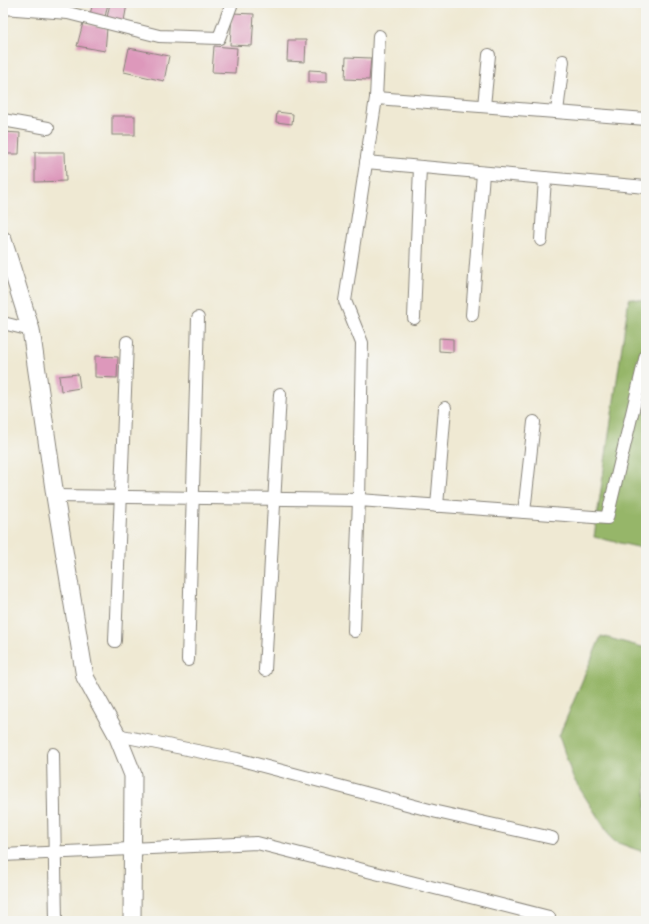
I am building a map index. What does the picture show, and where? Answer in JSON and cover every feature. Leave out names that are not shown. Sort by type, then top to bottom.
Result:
[{"type":"street","points":[[3,8],[68,13],[159,36],[219,38],[232,3]]},
{"type":"street","points":[[354,631],[359,500],[362,343],[345,300],[376,98],[379,36]]},
{"type":"street","points":[[484,106],[489,54]]},
{"type":"street","points":[[557,112],[563,61]]},
{"type":"street","points":[[376,98],[646,119]]},
{"type":"street","points":[[3,120],[48,128]]},
{"type":"street","points":[[366,162],[646,187]]},
{"type":"street","points":[[414,318],[420,167]]},
{"type":"street","points":[[472,315],[483,172]]},
{"type":"street","points":[[541,240],[545,178]]},
{"type":"street","points":[[3,240],[31,330],[55,496],[85,677],[117,735],[134,775],[132,921]]},
{"type":"street","points":[[188,660],[198,318]]},
{"type":"street","points":[[3,323],[31,330]]},
{"type":"street","points":[[115,641],[128,342]]},
{"type":"street","points":[[55,496],[359,500],[606,518],[646,355]]},
{"type":"street","points":[[265,670],[280,394]]},
{"type":"street","points":[[437,506],[445,408]]},
{"type":"street","points":[[524,512],[534,422]]},
{"type":"street","points":[[117,735],[237,759],[437,812],[552,838]]},
{"type":"street","points":[[53,754],[56,921]]},
{"type":"street","points":[[3,855],[257,843],[549,918]]},
{"type":"green space","points":[[629,298],[646,301],[646,549],[594,537]]},
{"type":"green space","points":[[601,636],[646,648],[646,853],[613,841],[573,778],[559,736]]},
{"type":"building","points":[[93,3],[108,3],[105,17],[90,14]]},
{"type":"building","points":[[110,3],[127,4],[124,21],[107,18]]},
{"type":"building","points":[[232,13],[254,14],[252,46],[230,45]]},
{"type":"building","points":[[83,23],[107,28],[105,51],[77,46]]},
{"type":"building","points":[[288,40],[306,40],[305,62],[287,61]]},
{"type":"building","points":[[214,46],[237,48],[235,73],[212,72]]},
{"type":"building","points":[[129,48],[169,56],[164,81],[124,72]]},
{"type":"building","points":[[346,57],[371,58],[369,80],[345,79]]},
{"type":"building","points":[[309,70],[327,71],[327,82],[309,82]]},
{"type":"building","points":[[277,112],[293,114],[292,124],[276,122]]},
{"type":"building","points":[[112,116],[135,116],[135,135],[112,135]]},
{"type":"building","points":[[3,132],[20,133],[19,154],[3,154]]},
{"type":"building","points":[[35,152],[65,152],[66,181],[35,182]]},
{"type":"building","points":[[439,338],[453,339],[453,352],[439,351]]},
{"type":"building","points":[[95,356],[118,357],[117,378],[95,377]]},
{"type":"building","points":[[78,374],[80,388],[61,391],[59,376]]}]
